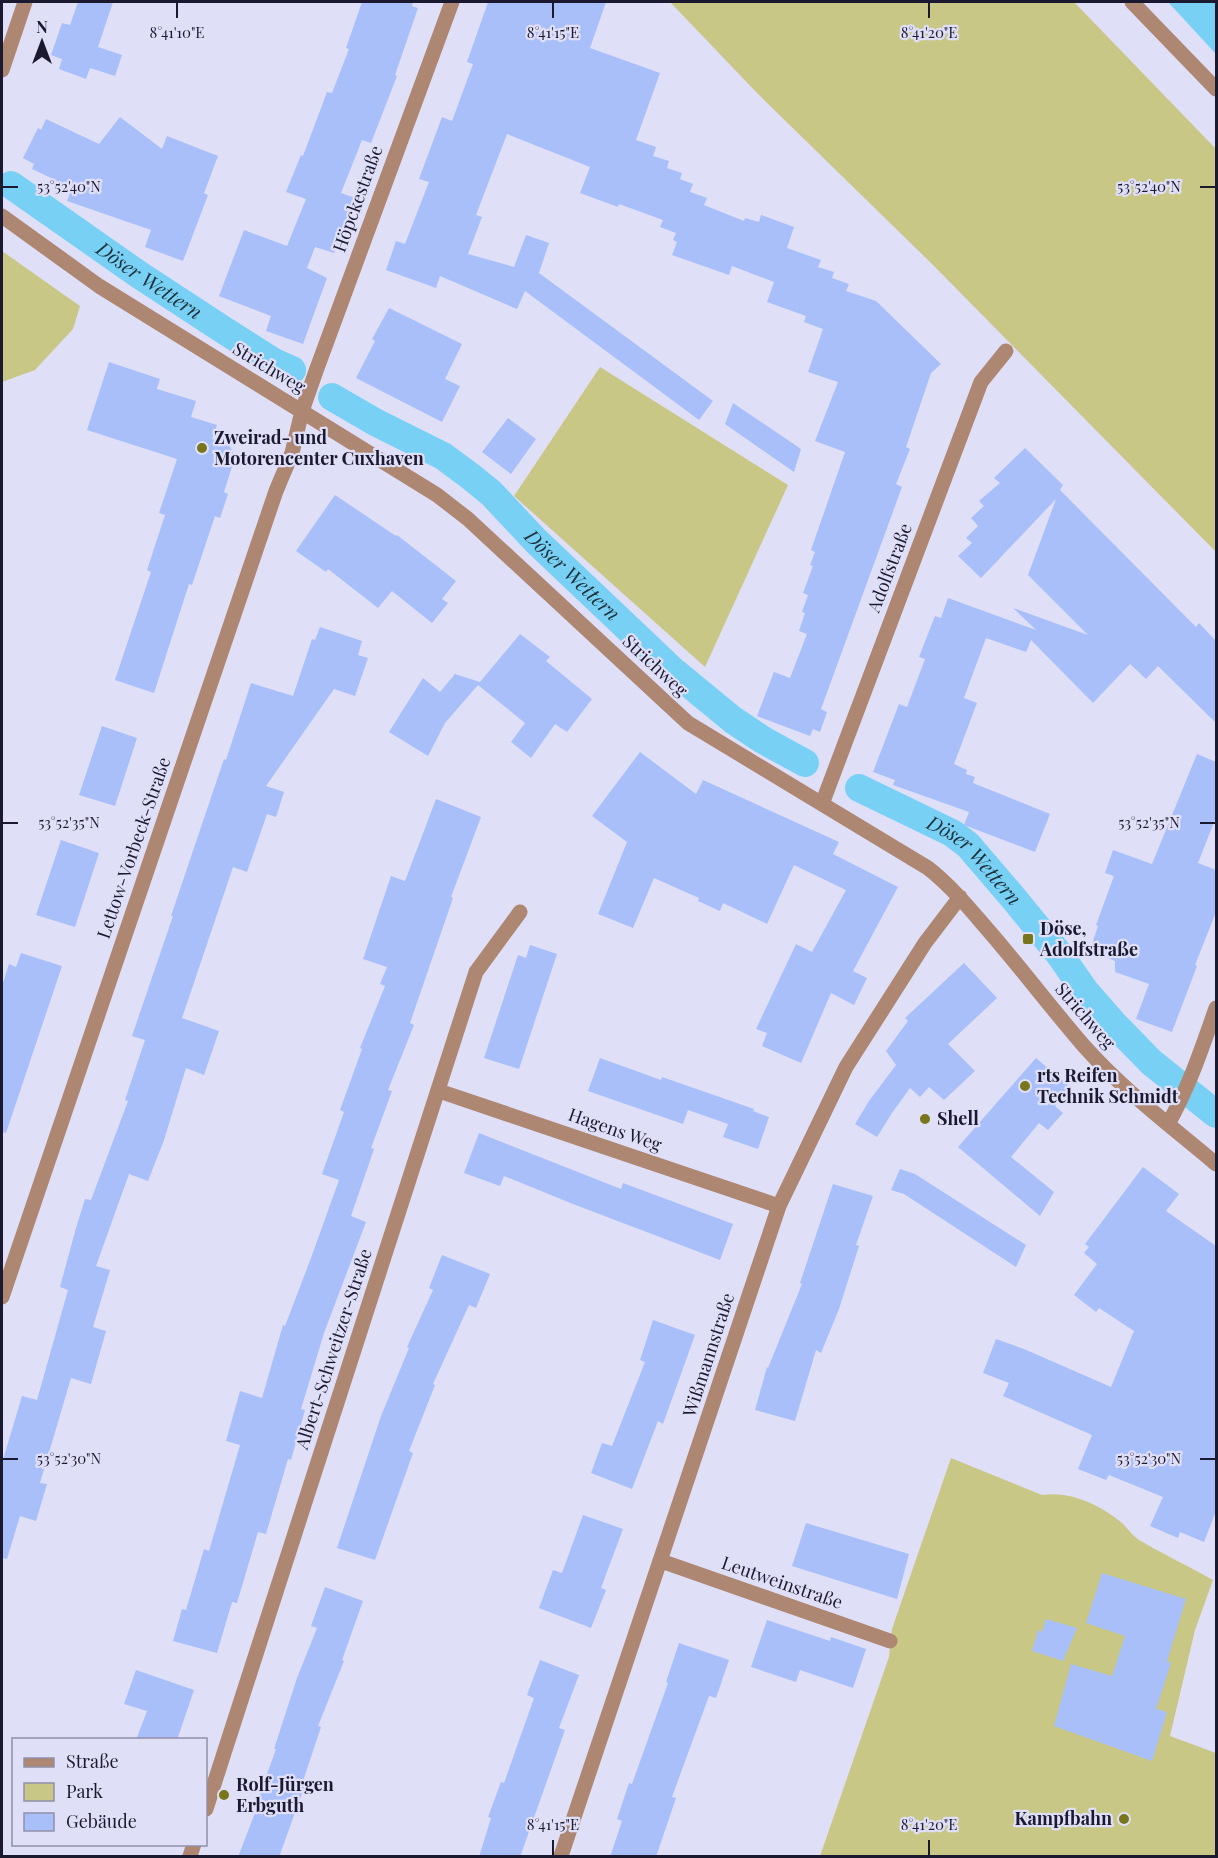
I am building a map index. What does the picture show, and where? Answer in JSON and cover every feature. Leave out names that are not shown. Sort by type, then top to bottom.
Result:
[{"type":"street","points":[[2,70],[25,2]]},
{"type":"street","name":"Höpckestraße","points":[[302,411],[452,2]]},
{"type":"street","points":[[1132,2],[1216,89]]},
{"type":"street","name":"Strichweg","points":[[2,216],[99,286],[437,495],[468,519],[687,723],[928,868],[960,897],[1086,1048],[1128,1091],[1216,1164]]},
{"type":"street","name":"Adolfstraße","points":[[822,804],[981,382],[1006,351]]},
{"type":"street","name":"Lettow-Vorbeck-Straße","points":[[2,1297],[276,491],[292,453],[302,411]]},
{"type":"street","name":"Wißmannstraße","points":[[561,1857],[779,1206],[846,1067],[925,943],[960,897]]},
{"type":"street","name":"Albert-Schweitzer-Straße","points":[[207,1806],[476,972],[520,912]]},
{"type":"street","points":[[1168,1124],[1191,1080],[1216,1008]]},
{"type":"street","name":"Hagens Weg","points":[[439,1090],[779,1206]]},
{"type":"street","name":"Leutweinstraße","points":[[661,1561],[890,1641]]},
{"type":"green space","points":[[670,2],[1074,2],[1216,149],[1216,552],[932,264],[758,94]]},
{"type":"green space","points":[[2,251],[80,306],[73,329],[35,370],[2,382]]},
{"type":"green space","points":[[600,367],[788,485],[705,667],[514,496]]},
{"type":"green space","points":[[951,1458],[1042,1495],[1075,1497],[1095,1505],[1123,1524],[1139,1540],[1213,1580],[1195,1630],[1170,1736],[1216,1753],[1216,1856],[820,1856],[889,1657],[892,1629]]},
{"type":"water","points":[[1168,2],[1216,2],[1216,54]]},
{"type":"building","points":[[78,2],[113,2],[98,47],[122,55],[115,76],[90,68],[86,79],[59,69],[62,59],[51,55],[62,23],[70,25]]},
{"type":"building","points":[[362,2],[413,2],[412,6],[418,8],[395,75],[397,76],[371,143],[362,140],[341,193],[355,198],[334,253],[315,247],[307,268],[327,278],[303,344],[266,331],[271,316],[219,296],[244,230],[287,246],[306,199],[286,192],[301,155],[303,156],[327,92],[332,93],[349,49],[346,48]]},
{"type":"building","points":[[488,2],[606,2],[590,48],[660,73],[636,140],[656,147],[653,156],[669,161],[667,168],[682,173],[680,179],[693,184],[690,192],[707,198],[704,205],[744,221],[745,218],[759,222],[761,215],[794,227],[787,248],[821,260],[818,267],[834,272],[832,278],[849,284],[846,291],[876,301],[941,364],[931,373],[906,447],[910,449],[896,484],[902,487],[821,709],[827,712],[820,732],[813,729],[810,736],[757,716],[774,672],[790,678],[807,634],[799,631],[808,595],[803,593],[813,566],[810,565],[815,552],[811,550],[845,452],[815,441],[838,382],[808,372],[823,329],[804,322],[806,316],[767,302],[774,282],[732,266],[729,275],[672,255],[677,242],[673,240],[676,233],[660,227],[663,220],[580,193],[590,167],[507,134],[476,215],[482,217],[468,254],[514,267],[526,235],[549,243],[539,273],[713,401],[699,420],[525,291],[517,309],[440,276],[436,288],[386,270],[396,241],[405,244],[429,182],[419,179],[442,117],[452,121],[473,64],[467,62]]},
{"type":"building","points":[[120,117],[162,149],[167,136],[218,156],[204,193],[208,195],[183,261],[145,247],[151,230],[67,201],[72,188],[32,169],[34,164],[23,158],[38,128],[41,130],[46,119],[99,144]]},
{"type":"building","points":[[389,308],[462,344],[445,379],[460,386],[442,422],[356,378],[375,341],[372,339]]},
{"type":"building","points":[[109,362],[160,379],[157,389],[196,401],[191,417],[217,425],[212,439],[229,444],[235,457],[224,492],[228,494],[220,518],[215,516],[192,585],[189,584],[154,693],[115,680],[151,572],[147,570],[165,515],[159,513],[177,459],[87,430]]},
{"type":"building","points":[[733,403],[801,449],[794,472],[725,424]]},
{"type":"building","points":[[508,418],[536,439],[511,474],[482,452]]},
{"type":"building","points":[[1025,448],[1063,485],[1060,490],[1196,627],[1199,623],[1216,641],[1216,723],[1158,666],[1146,679],[1130,664],[1093,703],[1031,640],[1026,652],[986,638],[964,698],[977,703],[954,764],[967,770],[966,774],[975,777],[973,783],[1050,814],[1035,852],[964,825],[969,812],[893,785],[895,780],[873,772],[899,704],[907,707],[925,659],[919,657],[935,616],[941,618],[948,598],[1036,630],[1013,608],[1088,635],[1028,575],[1056,499],[981,578],[958,556],[972,543],[966,538],[978,526],[971,518],[984,506],[979,501],[1000,483],[994,478]]},
{"type":"building","points":[[335,495],[397,535],[456,581],[442,599],[448,603],[432,623],[392,591],[378,608],[328,569],[326,572],[296,551]]},
{"type":"building","points":[[320,627],[362,641],[358,655],[368,658],[355,696],[334,689],[266,786],[284,792],[276,817],[267,814],[247,872],[233,867],[182,1018],[219,1031],[204,1075],[186,1068],[164,1140],[148,1181],[129,1174],[96,1266],[110,1270],[93,1327],[106,1331],[91,1384],[71,1378],[40,1483],[47,1484],[36,1521],[20,1516],[7,1559],[2,1558],[2,1463],[22,1396],[37,1400],[68,1290],[60,1287],[76,1228],[85,1199],[91,1200],[128,1101],[125,1100],[145,1040],[132,1036],[224,759],[226,760],[251,683],[293,696],[312,639],[315,640]]},
{"type":"building","points":[[520,634],[550,657],[546,661],[592,699],[567,732],[555,724],[531,758],[511,742],[525,723],[478,685],[445,723],[428,756],[389,732],[423,678],[440,692],[455,674],[480,682]]},
{"type":"building","points":[[102,726],[137,738],[115,806],[79,795]]},
{"type":"building","points":[[640,752],[696,794],[703,780],[839,842],[833,854],[898,887],[853,971],[867,978],[854,1005],[831,993],[801,1063],[762,1046],[767,1033],[756,1029],[796,944],[812,952],[846,890],[794,865],[767,924],[723,903],[720,911],[698,901],[699,898],[654,878],[633,928],[598,914],[627,842],[592,816]]},
{"type":"building","points":[[1197,754],[1216,762],[1216,817],[1198,863],[1216,870],[1216,912],[1172,1032],[1136,1019],[1149,984],[1115,972],[1115,961],[1090,950],[1098,926],[1096,925],[1114,876],[1105,873],[1113,850],[1152,864]]},
{"type":"building","points":[[436,799],[481,817],[451,897],[453,898],[410,1023],[414,1025],[388,1090],[392,1091],[371,1148],[374,1149],[351,1216],[366,1222],[324,1333],[301,1409],[305,1410],[291,1460],[288,1459],[266,1534],[258,1532],[237,1603],[232,1602],[217,1653],[173,1641],[182,1609],[186,1610],[204,1549],[209,1551],[240,1445],[226,1441],[240,1391],[262,1398],[283,1325],[285,1326],[339,1180],[322,1174],[344,1112],[340,1110],[362,1049],[360,1048],[385,986],[380,984],[387,967],[363,959],[391,876],[405,881]]},
{"type":"building","points":[[61,840],[99,853],[75,927],[36,915]]},
{"type":"building","points":[[530,945],[557,954],[519,1069],[484,1058],[518,955],[526,958]]},
{"type":"building","points":[[21,953],[62,966],[6,1133],[2,1132],[2,986],[9,964],[16,967]]},
{"type":"building","points":[[964,963],[997,998],[948,1044],[975,1071],[944,1100],[929,1087],[920,1097],[910,1088],[877,1137],[855,1124],[896,1065],[886,1051],[908,1021],[905,1018]]},
{"type":"building","points":[[600,1058],[754,1109],[753,1111],[769,1117],[758,1149],[723,1137],[728,1124],[688,1110],[683,1124],[588,1091]]},
{"type":"building","points":[[1036,1058],[1069,1086],[1055,1106],[1063,1113],[1048,1130],[1039,1123],[1011,1157],[1054,1192],[1040,1216],[958,1147]]},
{"type":"building","points":[[479,1133],[621,1189],[623,1183],[733,1224],[720,1260],[504,1176],[500,1186],[464,1173]]},
{"type":"building","points":[[1143,1167],[1179,1194],[1166,1211],[1216,1246],[1216,1511],[1204,1542],[1180,1532],[1178,1538],[1150,1526],[1163,1497],[1109,1475],[1106,1480],[1078,1469],[1092,1435],[1003,1396],[1009,1383],[983,1373],[996,1339],[1111,1387],[1134,1331],[1099,1308],[1096,1312],[1074,1295],[1097,1264],[1084,1253],[1089,1247],[1085,1244]]},
{"type":"building","points":[[900,1169],[915,1174],[1026,1245],[1016,1267],[904,1194],[891,1190]]},
{"type":"building","points":[[833,1184],[873,1196],[856,1245],[859,1246],[839,1309],[821,1353],[816,1350],[795,1421],[755,1410],[767,1367],[802,1284],[800,1283]]},
{"type":"building","points":[[442,1255],[490,1274],[476,1308],[469,1305],[433,1384],[435,1385],[409,1451],[413,1453],[375,1560],[337,1548],[381,1416],[409,1348],[407,1347],[433,1290],[429,1288]]},
{"type":"building","points":[[653,1320],[695,1335],[663,1424],[658,1421],[632,1489],[591,1473],[602,1443],[612,1446],[645,1362],[640,1360]]},
{"type":"building","points":[[583,1515],[623,1529],[601,1588],[606,1590],[591,1628],[539,1608],[553,1570],[562,1573]]},
{"type":"building","points":[[806,1523],[909,1554],[897,1599],[792,1566]]},
{"type":"building","points":[[1102,1573],[1186,1599],[1167,1661],[1171,1663],[1156,1709],[1167,1712],[1152,1761],[1054,1726],[1071,1664],[1112,1676],[1125,1636],[1086,1623]]},
{"type":"building","points":[[325,1587],[363,1601],[342,1660],[344,1661],[318,1726],[321,1727],[302,1784],[305,1785],[279,1857],[238,1857],[258,1805],[256,1805],[276,1749],[274,1749],[297,1678],[317,1628],[311,1626]]},
{"type":"building","points":[[1046,1619],[1077,1628],[1063,1661],[1032,1651],[1038,1630],[1042,1632]]},
{"type":"building","points":[[767,1620],[830,1641],[831,1637],[866,1649],[853,1688],[800,1670],[796,1682],[751,1667]]},
{"type":"building","points":[[679,1643],[729,1660],[716,1698],[709,1696],[672,1797],[676,1798],[656,1857],[610,1857],[622,1821],[617,1819],[668,1683],[666,1682]]},
{"type":"building","points":[[540,1660],[579,1675],[559,1728],[565,1730],[520,1857],[479,1857],[491,1818],[488,1817],[501,1782],[504,1783],[534,1698],[527,1695]]},
{"type":"building","points":[[136,1670],[194,1690],[178,1738],[137,1738],[147,1711],[124,1704]]},
{"type":"waterway","name":"Döser Wettern","points":[[11,185],[138,274],[274,362],[292,370]]},
{"type":"waterway","name":"Döser Wettern","points":[[332,397],[375,422],[443,456],[470,476],[491,493],[536,541],[671,669],[733,720],[805,763]]},
{"type":"waterway","name":"Döser Wettern","points":[[859,788],[952,833],[968,845],[1060,955],[1085,991],[1113,1023],[1151,1062],[1216,1114]]},
{"type":"place","name":"Zweirad- und Motorencenter Cuxhaven","points":[[202,448]]},
{"type":"place","name":"Döse, Adolfstraße","points":[[1028,939]]},
{"type":"place","name":"rts Reifen Technik Schmidt","points":[[1025,1086]]},
{"type":"place","name":"Shell","points":[[925,1119]]},
{"type":"place","name":"Rolf-Jürgen Erbguth","points":[[224,1795]]},
{"type":"place","name":"Kampfbahn","points":[[1124,1819]]}]
